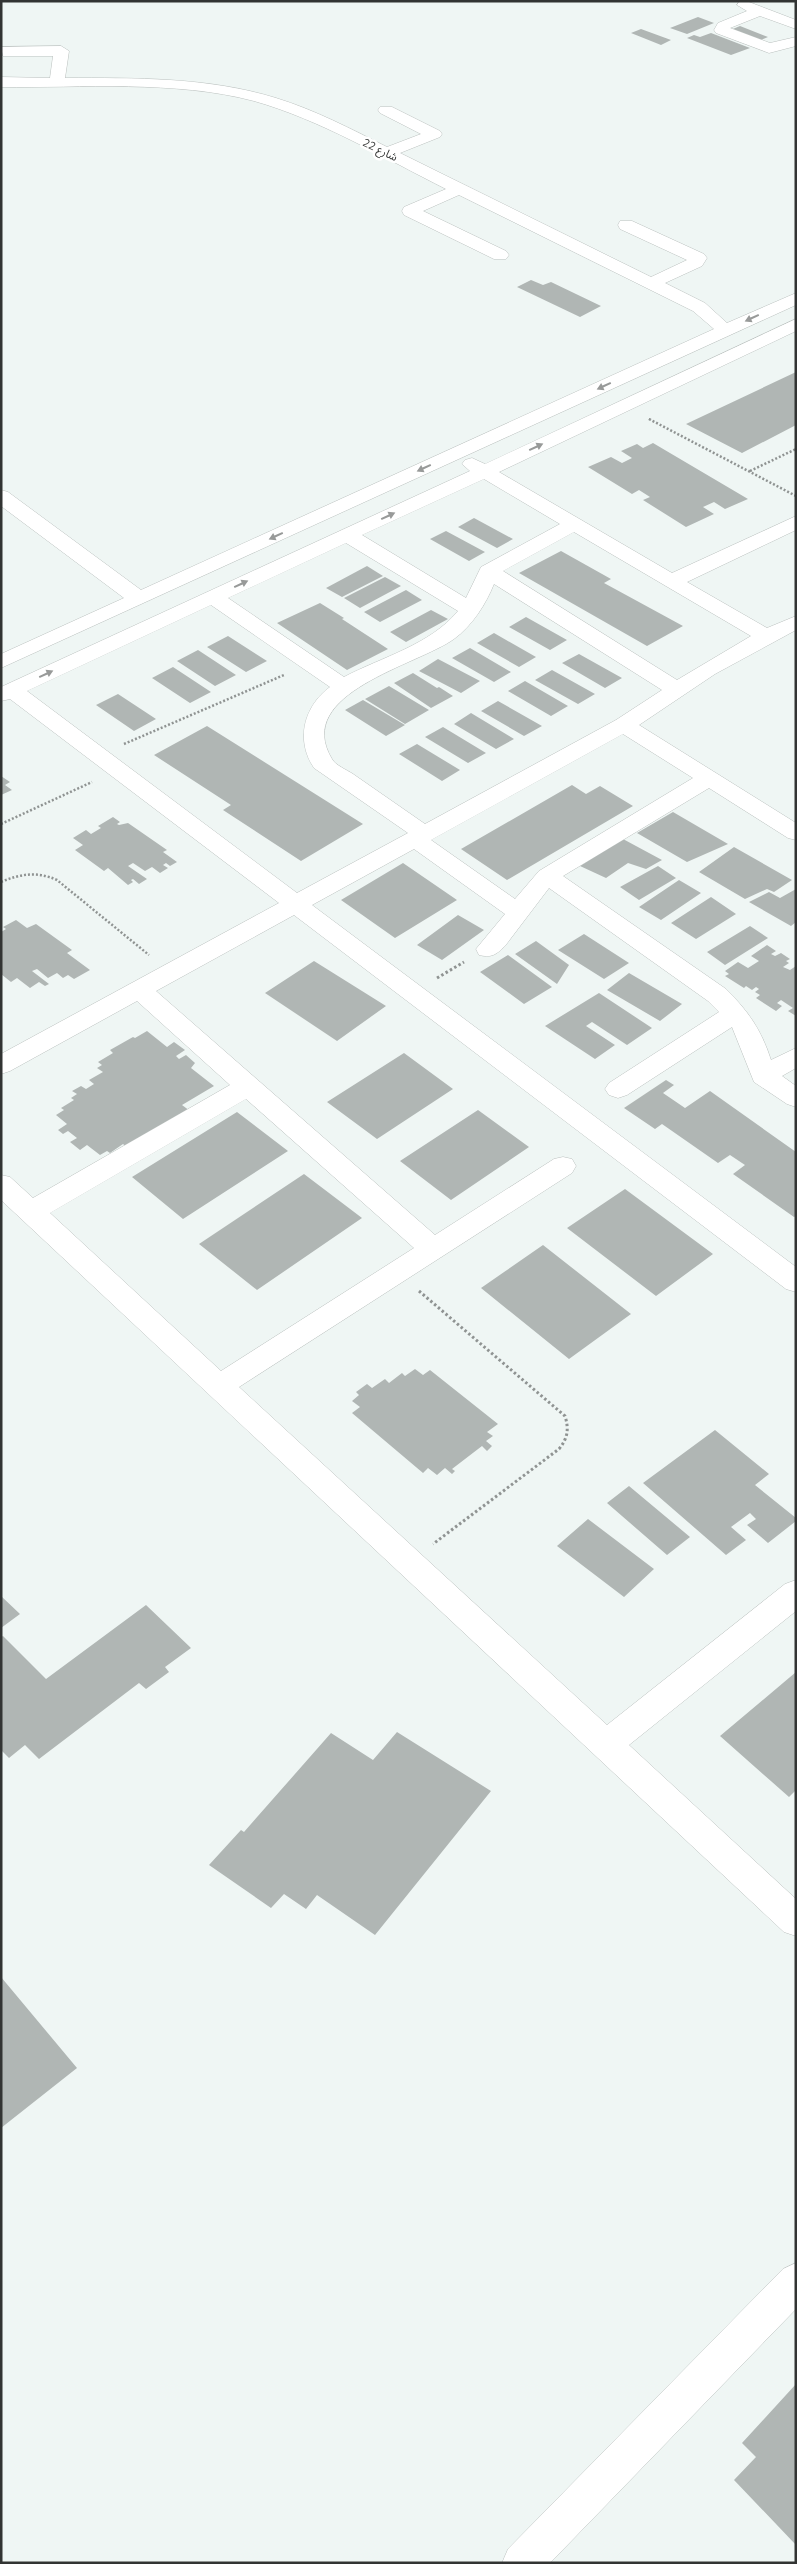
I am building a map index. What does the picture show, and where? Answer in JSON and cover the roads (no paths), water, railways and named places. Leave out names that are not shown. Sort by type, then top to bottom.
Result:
[{"type":"street","points":[[774,1],[796,10]]},
{"type":"street","points":[[796,26],[749,5],[722,26],[721,30],[769,48],[780,47],[796,41]]},
{"type":"street","points":[[3,51],[61,51],[57,83]]},
{"type":"street","name":"شارع 22","points":[[1,82],[199,88],[242,94],[281,104],[314,117],[699,307],[714,318],[725,331]]},
{"type":"street","points":[[386,110],[434,132],[386,152]]},
{"type":"street","points":[[459,189],[410,211],[500,255]]},
{"type":"street","points":[[626,225],[698,258],[696,262],[651,283]]},
{"type":"street","points":[[1,662],[796,298]]},
{"type":"street","points":[[7,692],[792,330]]},
{"type":"street","points":[[456,454],[765,636]]},
{"type":"street","points":[[1,496],[139,599]]},
{"type":"street","points":[[672,581],[796,522]]},
{"type":"street","points":[[517,911],[322,763],[314,747],[312,731],[317,714],[328,700],[344,687],[446,634],[470,610],[481,590],[488,571],[575,524]]},
{"type":"street","points":[[348,535],[470,610]]},
{"type":"street","points":[[488,571],[676,689]]},
{"type":"street","points":[[213,597],[344,687]]},
{"type":"street","points":[[1,1065],[624,725],[676,689],[765,636],[796,622]]},
{"type":"street","points":[[7,692],[119,770],[796,1282]]},
{"type":"street","points":[[624,725],[796,833]]},
{"type":"street","points":[[488,949],[504,932],[525,899],[547,876],[709,778]]},
{"type":"street","points":[[547,876],[717,995],[736,1013],[749,1031],[763,1076],[796,1098]]},
{"type":"street","points":[[139,990],[433,1248]]},
{"type":"street","points":[[618,1090],[736,1013]]},
{"type":"street","points":[[763,1076],[796,1057]]},
{"type":"street","points":[[31,1212],[248,1086]]},
{"type":"street","points":[[219,1386],[563,1166]]},
{"type":"street","points":[[1,1184],[796,1922]]},
{"type":"street","points":[[605,1745],[796,1593]]},
{"type":"street","points":[[522,2563],[796,2282]]}]
